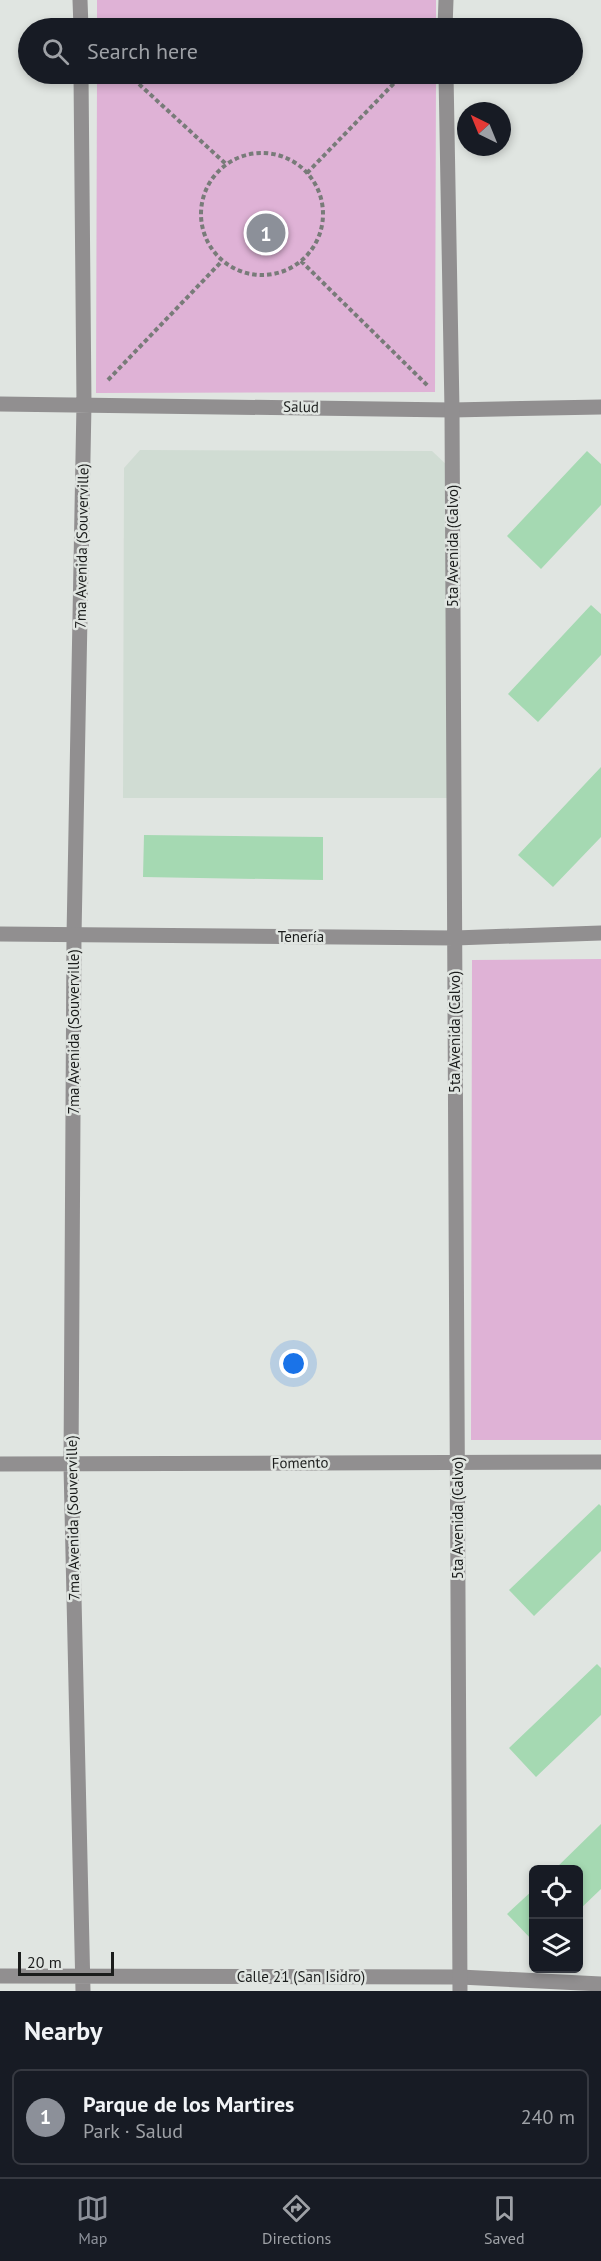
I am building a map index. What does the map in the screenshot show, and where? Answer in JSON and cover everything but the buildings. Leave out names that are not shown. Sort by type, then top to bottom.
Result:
[{"type":"street","points":[[80,0],[81,18]]},
{"type":"street","points":[[445,18],[446,0]]},
{"type":"street","name":"7ma Avenida (Souverville)","points":[[81,84],[84,404],[74,936],[72,1466],[83,1984]]},
{"type":"street","name":"5ta Avenida (Calvo)","points":[[446,84],[452,410],[460,1984]]},
{"type":"street","name":"Salud","points":[[0,404],[452,410],[601,407]]},
{"type":"street","name":"Tenería","points":[[0,934],[455,938],[601,933]]},
{"type":"street","name":"Fomento","points":[[0,1464],[72,1466],[601,1462]]},
{"type":"street","name":"Calle 21 (San Isidro)","points":[[0,1976],[83,1984],[601,1984]]},
{"type":"path","points":[[139,84],[226,165]]},
{"type":"path","points":[[307,173],[393,84]]},
{"type":"path","points":[[260,153],[277,155],[294,162],[307,173],[318,189],[323,208],[321,228],[314,246],[301,261],[287,270],[270,275],[253,275],[236,270],[222,261],[210,247],[202,231],[201,212],[204,194],[213,177],[226,165],[242,156],[260,153]]},
{"type":"path","points":[[84,404],[222,261]]},
{"type":"path","points":[[301,261],[452,410]]},
{"type":"shaded area","points":[[97,0],[436,0],[436,18],[97,18]]},
{"type":"shaded area","points":[[97,84],[436,84],[435,392],[96,393]]},
{"type":"shaded area","points":[[140,450],[432,451],[450,468],[449,798],[123,798],[124,468]]},
{"type":"shaded area","points":[[601,959],[601,1440],[471,1440],[472,960]]},
{"type":"place","name":"Parque de los Martires","points":[[266,233]]}]
